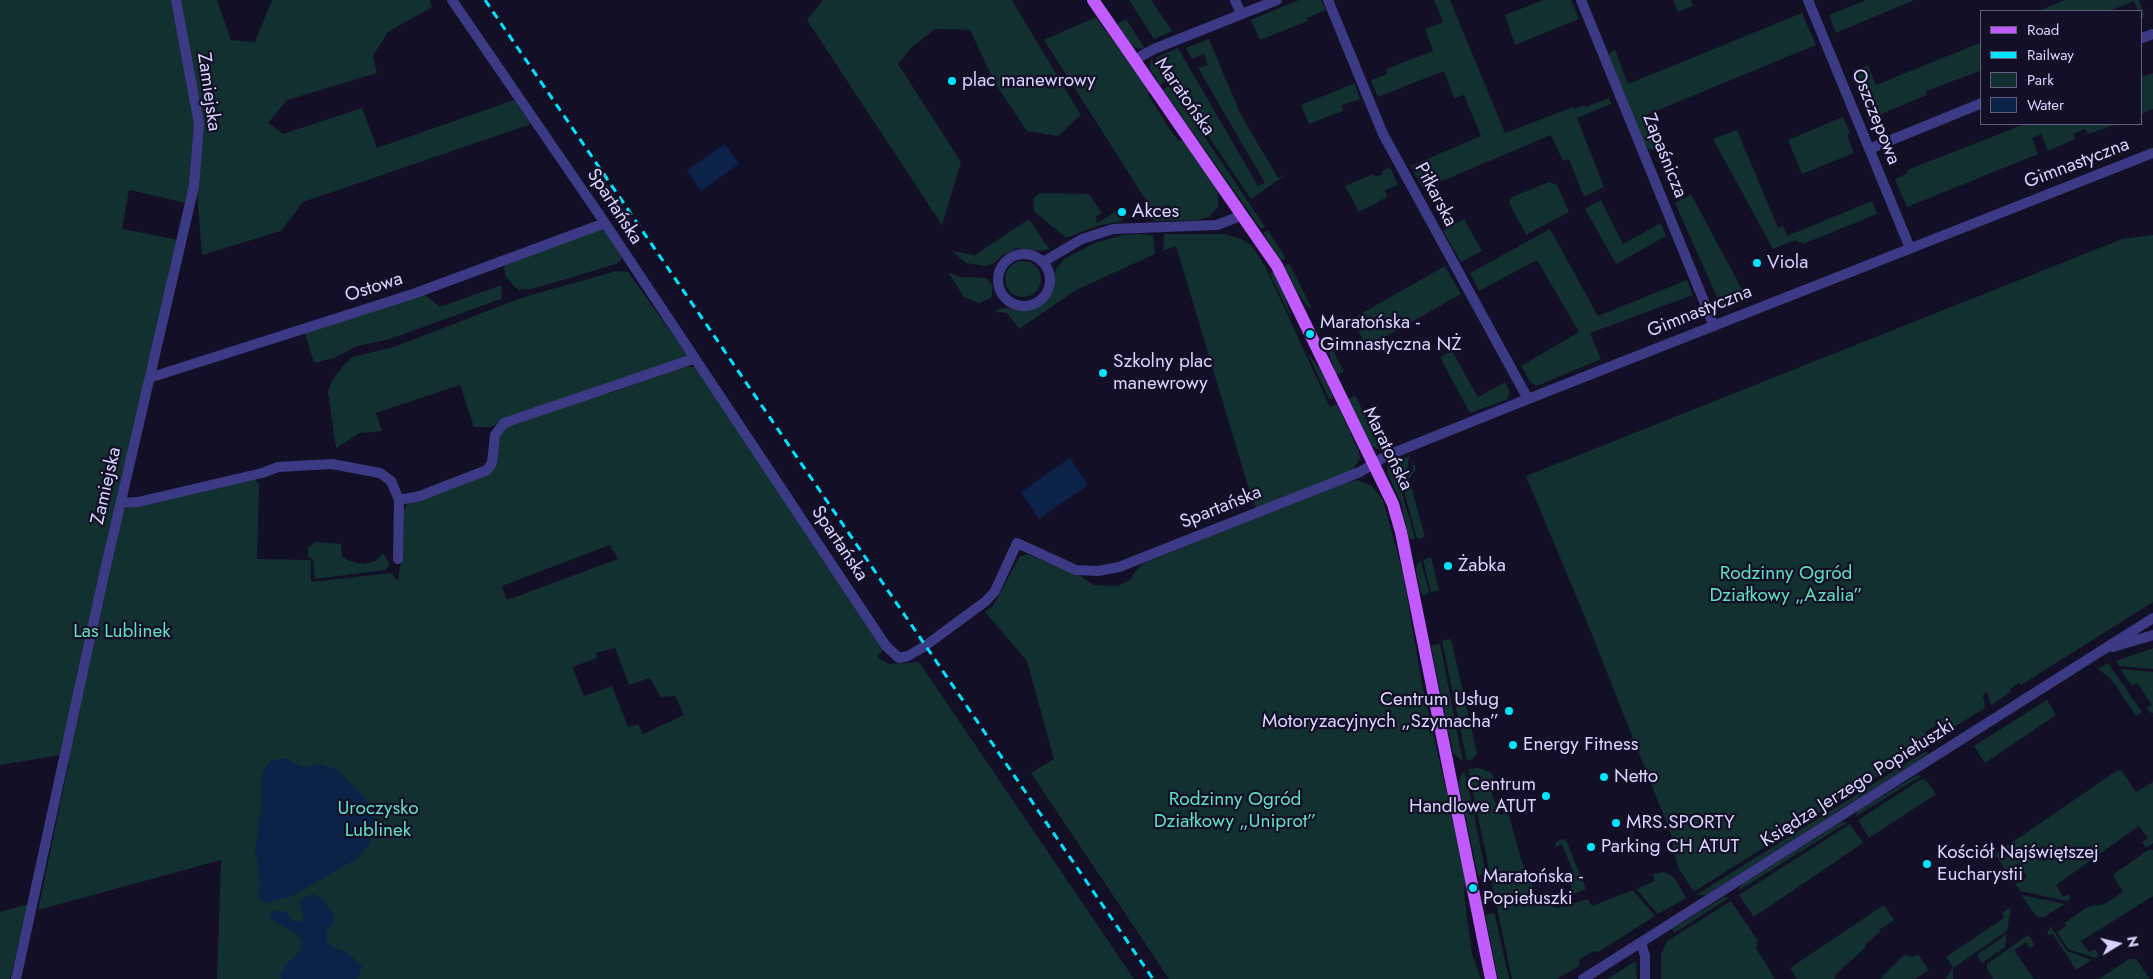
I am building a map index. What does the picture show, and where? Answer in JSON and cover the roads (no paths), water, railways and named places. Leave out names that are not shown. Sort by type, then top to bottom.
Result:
[{"type":"main road","name":"Maratońska","points":[[1093,0],[1277,266],[1393,504],[1402,532],[1491,979]]},
{"type":"street","name":"Zamiejska","points":[[16,979],[121,503],[152,377],[194,186],[199,124],[176,0]]},
{"type":"street","name":"Spartańska","points":[[452,0],[605,223],[886,646],[899,658],[908,656],[925,646],[988,599],[1017,543],[1076,570],[1108,570],[1166,550],[1360,472]]},
{"type":"street","points":[[1235,0],[1241,14]]},
{"type":"street","points":[[1134,60],[1278,0]]},
{"type":"street","name":"Piłkarska","points":[[1328,0],[1383,134],[1528,398]]},
{"type":"street","name":"Zapaśnicza","points":[[1581,0],[1714,326]]},
{"type":"street","name":"Oszczepowa","points":[[1808,0],[1910,248]]},
{"type":"street","points":[[1869,149],[1980,104]]},
{"type":"street","name":"Gimnastyczna","points":[[1360,472],[1386,456],[1528,398],[2153,153]]},
{"type":"street","points":[[1043,262],[1082,239],[1113,229],[1217,225],[1243,215]]},
{"type":"street","name":"Ostowa","points":[[152,377],[412,294],[605,223]]},
{"type":"street","points":[[1020,254],[1028,254],[1043,262],[1050,279],[1049,287],[1040,300],[1025,306],[1016,305],[1003,296],[998,279],[1004,263],[1020,254]]},
{"type":"street","points":[[399,500],[420,496],[487,470],[492,463],[496,435],[504,423],[693,358]]},
{"type":"street","points":[[121,503],[138,502],[262,473],[278,467],[332,464],[380,473],[394,487],[399,500],[398,559]]},
{"type":"street","name":"Księdza Jerzego Popiełuszki","points":[[1582,979],[2153,618]]},
{"type":"street","name":"Księdza Jerzego Popiełuszki","points":[[2102,650],[2153,635]]},
{"type":"street","points":[[1641,942],[1645,956],[1645,979]]},
{"type":"water","points":[[725,144],[739,164],[701,191],[687,170]]},
{"type":"water","points":[[1070,458],[1088,485],[1039,519],[1021,492]]},
{"type":"water","points":[[285,758],[303,767],[320,764],[339,771],[370,804],[374,816],[374,828],[370,842],[358,858],[294,895],[266,903],[259,899],[260,880],[255,850],[262,801],[261,778],[266,766],[272,761]]},
{"type":"water","points":[[312,894],[320,897],[334,914],[333,924],[326,932],[327,940],[329,945],[346,952],[359,963],[362,967],[357,979],[281,979],[280,975],[285,966],[299,952],[302,941],[298,935],[272,920],[270,913],[278,910],[287,913],[291,919],[299,922],[303,920],[304,915],[299,901]]},
{"type":"railway","points":[[485,0],[1153,979]]},
{"type":"place","name":"plac manewrowy","points":[[952,81]]},
{"type":"place","name":"Akces","points":[[1122,212]]},
{"type":"place","name":"Viola","points":[[1757,263]]},
{"type":"place","name":"Maratońska - Gimnastyczna NŻ","points":[[1310,334]]},
{"type":"place","name":"Szkolny plac manewrowy","points":[[1103,373]]},
{"type":"place","name":"Żabka","points":[[1448,566]]},
{"type":"place","name":"Centrum Usług Motoryzacyjnych „Szymacha”","points":[[1509,711]]},
{"type":"place","name":"Energy Fitness","points":[[1513,745]]},
{"type":"place","name":"Netto","points":[[1604,777]]},
{"type":"place","name":"Centrum Handlowe ATUT","points":[[1546,796]]},
{"type":"place","name":"MRS.SPORTY","points":[[1616,823]]},
{"type":"place","name":"Parking CH ATUT","points":[[1591,847]]},
{"type":"place","name":"Kościół Najświętszej Eucharystii","points":[[1927,864]]},
{"type":"place","name":"Maratońska - Popiełuszki","points":[[1473,888]]},
{"type":"park label","name":"Rodzinny Ogród Działkowy „Azalia”","points":[[1786,585]]},
{"type":"park label","name":"Las Lublinek","points":[[122,632]]},
{"type":"park label","name":"Rodzinny Ogród Działkowy „Uniprot”","points":[[1235,811]]},
{"type":"park label","name":"Uroczysko Lublinek","points":[[378,820]]}]
